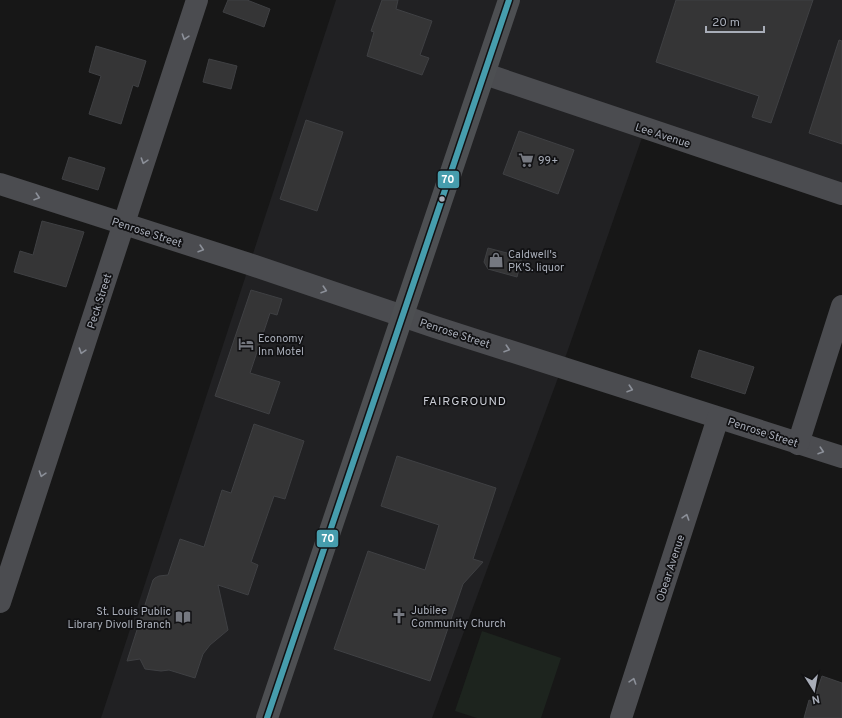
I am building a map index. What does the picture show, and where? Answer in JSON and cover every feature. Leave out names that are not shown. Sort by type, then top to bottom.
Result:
[{"type":"main road","points":[[267,718],[509,0]]},
{"type":"street","name":"Peck Street","points":[[0,602],[197,0]]},
{"type":"street","name":"Lee Avenue","points":[[485,74],[842,194]]},
{"type":"street","name":"Penrose Street","points":[[0,184],[842,458]]},
{"type":"street","points":[[798,444],[842,306]]},
{"type":"street","name":"Obear Avenue","points":[[621,718],[718,418]]},
{"type":"shaded area","points":[[336,0],[842,0],[842,194],[645,129],[562,367],[432,718],[101,718]]},
{"type":"shaded area","points":[[482,631],[561,658],[541,718],[477,718],[455,711]]},
{"type":"building","points":[[228,0],[247,0],[270,9],[264,27],[223,12]]},
{"type":"building","points":[[382,0],[398,0],[396,9],[432,21],[420,55],[429,58],[422,75],[367,56],[374,32],[371,31]]},
{"type":"building","points":[[676,0],[813,0],[771,123],[752,117],[759,96],[656,62]]},
{"type":"building","points":[[839,40],[842,41],[842,144],[809,133]]},
{"type":"building","points":[[96,46],[146,61],[138,87],[133,85],[121,124],[89,114],[101,76],[89,72]]},
{"type":"building","points":[[209,59],[237,66],[231,89],[203,82]]},
{"type":"building","points":[[306,120],[343,132],[317,211],[280,199]]},
{"type":"building","points":[[519,131],[574,150],[558,194],[503,174]]},
{"type":"building","points":[[69,157],[105,168],[98,190],[62,179]]},
{"type":"building","points":[[42,221],[84,232],[66,287],[14,272],[20,251],[33,255]]},
{"type":"building","points":[[488,248],[522,257],[517,277],[488,269],[484,262]]},
{"type":"building","name":"Economy Inn Motel","points":[[251,290],[282,299],[277,315],[270,313],[250,373],[280,382],[269,414],[215,396]]},
{"type":"building","points":[[699,350],[754,367],[745,394],[691,377]]},
{"type":"building","points":[[254,424],[304,441],[285,499],[274,496],[251,562],[258,565],[248,595],[218,585],[228,630],[210,645],[203,654],[195,678],[169,670],[161,671],[145,669],[140,659],[127,661],[153,580],[159,576],[168,575],[180,539],[204,547],[222,490],[231,493]]},
{"type":"building","points":[[397,456],[496,488],[473,559],[483,562],[463,584],[430,681],[334,649],[368,551],[425,570],[439,525],[381,506]]},
{"type":"building","points":[[822,676],[842,683],[842,718],[804,718],[809,700],[813,702]]},
{"type":"transit line","name":"70","points":[[267,718],[509,0]]},
{"type":"place","name":"99+","points":[[526,160]]},
{"type":"place","name":"Caldwell's PK'S. liquor","points":[[496,260]]},
{"type":"place","name":"Economy Inn Motel","points":[[246,344]]},
{"type":"place","name":"Jubilee Community Church","points":[[399,616]]},
{"type":"place","name":"St. Louis Public Library Divoll Branch","points":[[183,617]]},
{"type":"district","name":"FAIRGROUND","points":[[465,401]]}]
